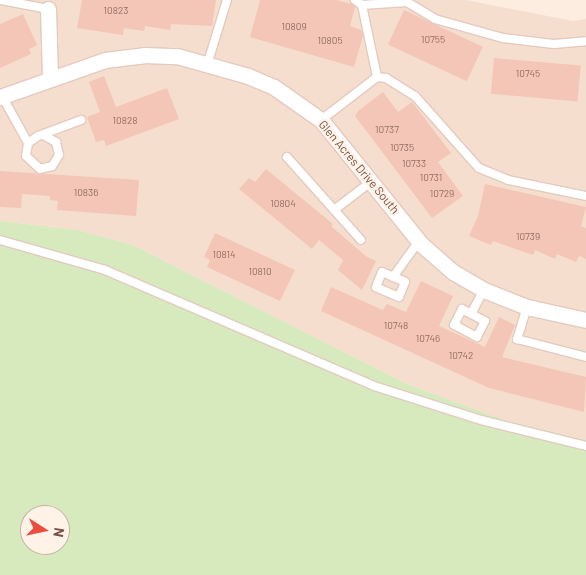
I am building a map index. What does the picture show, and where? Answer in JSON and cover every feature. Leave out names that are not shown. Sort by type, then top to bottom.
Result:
[{"type":"street","points":[[48,9],[50,78]]},
{"type":"street","name":"Glen Acres Drive South","points":[[1,96],[105,60],[144,54],[177,56],[208,62],[274,87],[321,120],[419,241],[453,272],[484,290],[527,307],[586,320]]},
{"type":"lane","points":[[1,0],[48,9]]},
{"type":"lane","points":[[208,62],[227,0]]},
{"type":"lane","points":[[355,0],[362,5],[407,2],[435,19],[503,38],[554,44],[586,41]]},
{"type":"lane","points":[[362,5],[376,77]]},
{"type":"lane","points":[[321,120],[376,77],[386,78],[415,96],[479,168],[490,176],[586,196]]},
{"type":"lane","points":[[1,96],[28,144]]},
{"type":"lane","points":[[45,136],[59,148],[56,161],[46,168],[40,169],[29,162],[26,156],[28,144],[33,138],[45,136],[81,120]]},
{"type":"lane","points":[[287,158],[361,240]]},
{"type":"lane","points":[[334,210],[372,181]]},
{"type":"lane","points":[[0,240],[105,270],[374,386],[481,420],[586,446]]},
{"type":"lane","points":[[393,277],[419,241]]},
{"type":"lane","points":[[471,314],[484,290]]},
{"type":"lane","points":[[527,307],[517,339],[586,357]]},
{"type":"shaded area","points":[[0,0],[466,0],[573,21],[586,19],[586,440],[505,420],[407,384],[133,245],[77,230],[0,221]]},
{"type":"green space","points":[[0,221],[77,230],[133,245],[407,384],[505,420],[586,440],[586,575],[0,575]]},
{"type":"building","points":[[82,0],[216,0],[212,26],[171,24],[170,30],[145,26],[144,31],[124,28],[123,35],[77,28]]},
{"type":"building","points":[[260,0],[336,0],[352,4],[355,7],[350,26],[361,30],[363,36],[354,67],[250,37]]},
{"type":"building","points":[[404,10],[483,47],[467,81],[388,44]]},
{"type":"building","points":[[23,14],[37,45],[29,49],[31,54],[0,68],[0,24]]},
{"type":"building","points":[[494,58],[581,66],[578,101],[491,94]]},
{"type":"building","points":[[104,76],[116,107],[167,88],[179,119],[106,146],[104,140],[96,142],[87,117],[100,112],[89,82]]},
{"type":"building","points":[[383,92],[398,112],[412,102],[451,153],[438,162],[463,196],[432,218],[355,116],[358,111]]},
{"type":"building","points":[[266,169],[333,224],[331,226],[367,257],[376,261],[362,290],[338,270],[343,260],[319,240],[312,249],[239,189],[249,178],[255,182]]},
{"type":"building","points":[[0,171],[139,180],[136,216],[57,210],[58,201],[50,200],[50,196],[22,194],[21,208],[0,207]]},
{"type":"building","points":[[485,184],[586,207],[581,226],[586,228],[586,259],[579,256],[576,262],[557,254],[555,259],[535,250],[533,255],[493,241],[491,245],[469,236],[478,216]]},
{"type":"building","points":[[215,233],[295,270],[280,301],[207,267],[210,260],[204,257]]},
{"type":"building","points":[[421,281],[453,296],[439,326],[485,347],[499,317],[515,325],[502,357],[586,377],[584,412],[489,388],[321,311],[331,287],[383,310],[387,304],[406,312]]}]
